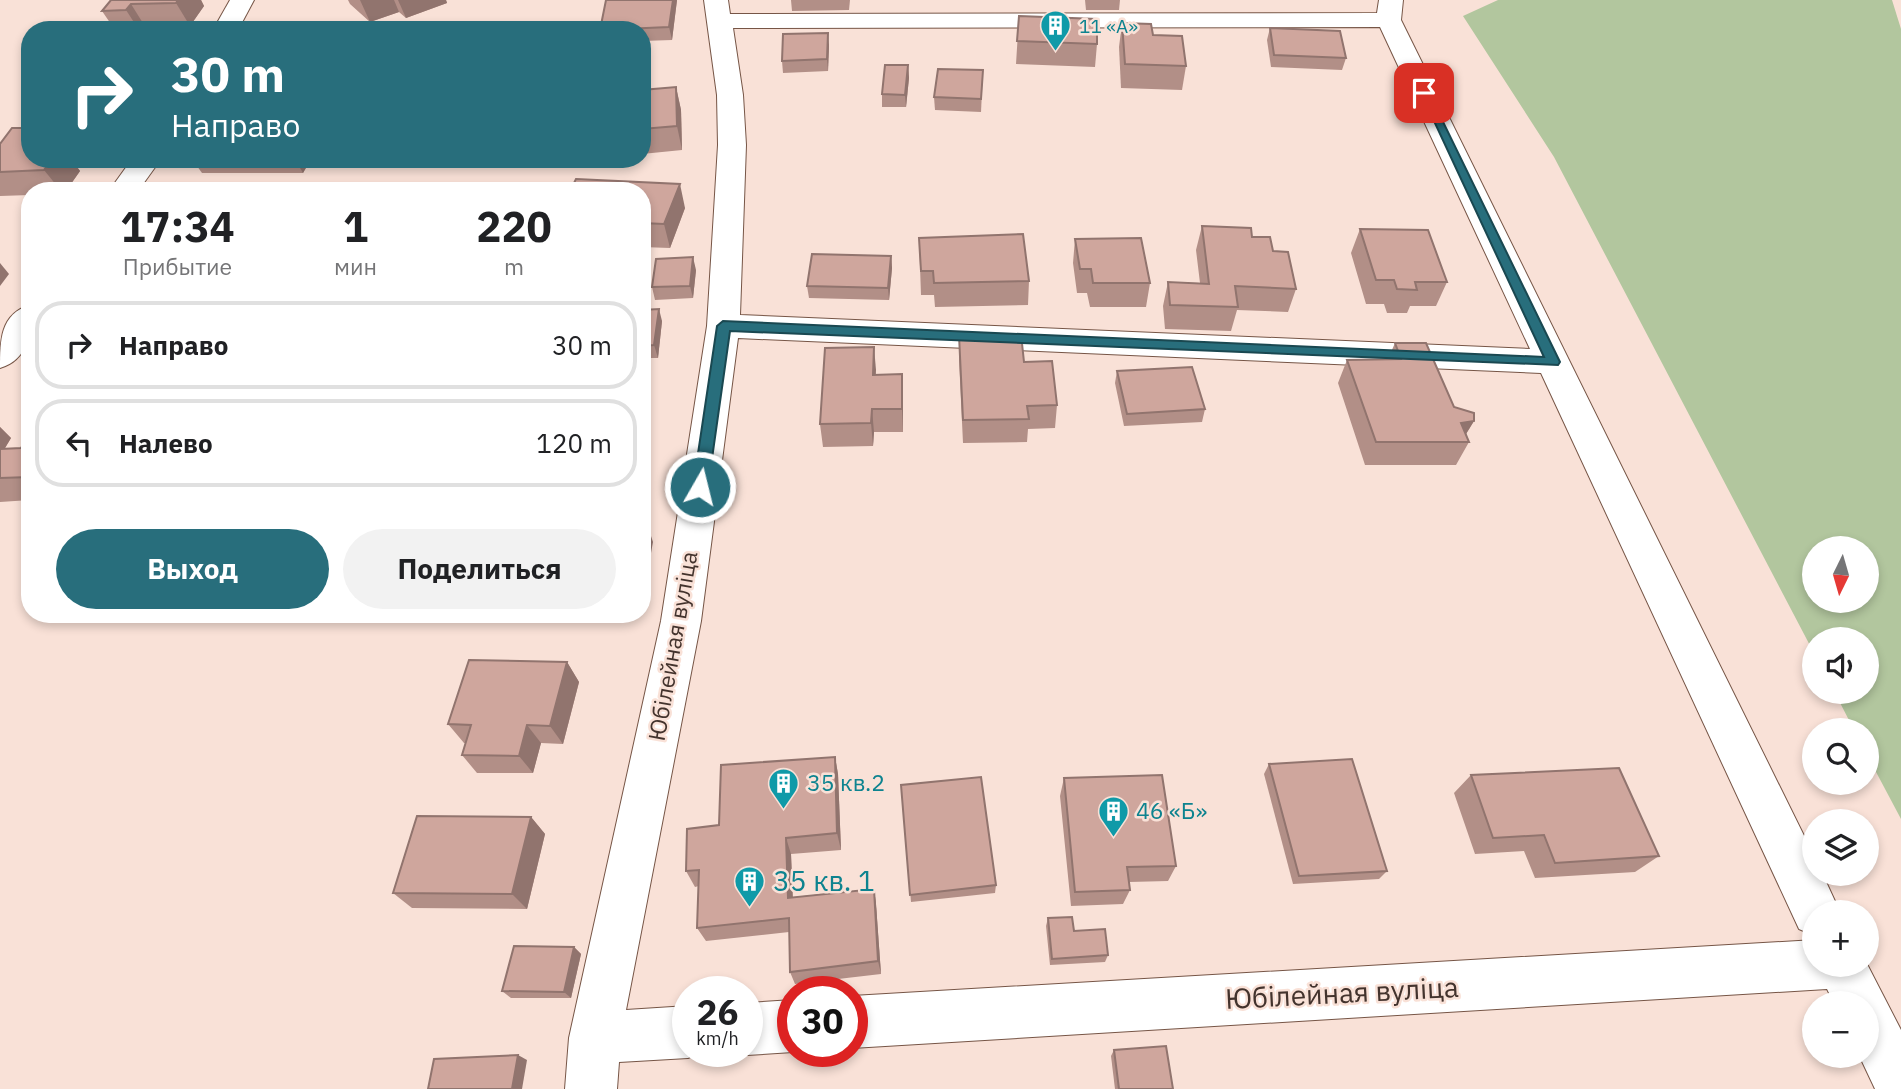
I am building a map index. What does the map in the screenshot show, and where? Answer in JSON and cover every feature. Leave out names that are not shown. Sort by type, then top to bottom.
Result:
[{"type":"street","points":[[230,21],[242,0]]},
{"type":"street","points":[[717,11],[1390,10],[1553,362],[1810,900]]},
{"type":"street","name":"Юбілейная вуліца","points":[[591,1089],[596,1038],[681,621],[723,326],[732,145],[730,95],[717,11]]},
{"type":"street","points":[[723,326],[1553,362]]},
{"type":"street","points":[[0,356],[21,328]]},
{"type":"street","name":"Юбілейная вуліца","points":[[868,1022],[1802,966]]},
{"type":"street","points":[[596,1038],[672,1033]]},
{"type":"street","points":[[1879,1041],[1901,1085]]},
{"type":"green space","points":[[1498,0],[1892,0],[1901,29],[1901,819],[1879,778],[1879,718],[1848,718],[1841,704],[1879,704],[1879,627],[1802,627],[1802,630],[1554,157],[1463,16]]},
{"type":"building","points":[[111,0],[178,0],[176,3],[131,4],[126,10],[102,11]]},
{"type":"building","points":[[606,0],[673,0],[669,27],[651,28],[651,21],[602,21]]},
{"type":"building","points":[[1019,16],[1097,19],[1097,44],[1017,41]]},
{"type":"building","points":[[1122,23],[1151,24],[1153,35],[1182,36],[1186,66],[1125,64]]},
{"type":"building","points":[[1270,28],[1340,31],[1346,58],[1274,55]]},
{"type":"building","points":[[828,33],[827,59],[782,61],[783,34]]},
{"type":"building","points":[[885,65],[908,65],[905,95],[882,94]]},
{"type":"building","points":[[938,69],[983,70],[981,99],[934,97]]},
{"type":"building","points":[[676,87],[677,126],[651,128],[651,89]]},
{"type":"building","points":[[12,128],[21,128],[21,168],[45,168],[0,172],[0,144]]},
{"type":"building","points":[[576,179],[638,182],[574,182]]},
{"type":"building","points":[[651,183],[680,184],[664,224],[651,223]]},
{"type":"building","points":[[1202,226],[1251,228],[1252,237],[1270,237],[1273,251],[1288,252],[1296,289],[1235,286],[1238,307],[1170,305],[1168,282],[1209,284]]},
{"type":"building","points":[[1360,229],[1428,230],[1447,282],[1415,282],[1417,290],[1397,289],[1394,280],[1376,280]]},
{"type":"building","points":[[1023,234],[1029,281],[934,283],[933,271],[921,271],[919,238]]},
{"type":"building","points":[[1141,238],[1150,283],[1093,283],[1091,269],[1080,269],[1075,239]]},
{"type":"building","points":[[812,254],[891,256],[888,288],[807,286]]},
{"type":"building","points":[[693,257],[690,286],[652,287],[656,259]]},
{"type":"building","points":[[651,309],[659,309],[654,345],[651,345]]},
{"type":"building","points":[[1021,334],[1024,362],[1052,361],[1057,405],[1027,406],[1029,419],[963,420],[959,335]]},
{"type":"building","points":[[1395,343],[1426,343],[1454,407],[1474,413],[1474,421],[1461,423],[1469,442],[1376,442],[1347,360],[1401,359]]},
{"type":"building","points":[[874,347],[873,375],[902,374],[902,409],[872,409],[871,423],[820,424],[825,348]]},
{"type":"building","points":[[1192,367],[1205,409],[1127,414],[1117,371]]},
{"type":"building","points":[[21,448],[21,477],[0,478],[0,449]]},
{"type":"building","points":[[469,660],[567,662],[550,726],[527,725],[519,756],[462,755],[471,725],[448,724]]},
{"type":"building","points":[[835,757],[837,833],[786,838],[788,898],[874,889],[878,961],[790,972],[789,918],[697,928],[699,870],[686,871],[687,829],[719,825],[721,765]]},
{"type":"building","points":[[1352,759],[1387,871],[1299,876],[1269,764]]},
{"type":"building","points":[[1619,768],[1659,856],[1555,863],[1544,835],[1493,838],[1471,775]]},
{"type":"building","name":"46 «Б»","points":[[1162,775],[1176,866],[1127,867],[1130,890],[1075,892],[1064,778]]},
{"type":"building","points":[[981,777],[996,885],[910,895],[901,785]]},
{"type":"building","points":[[417,816],[531,817],[512,894],[393,893]]},
{"type":"building","points":[[1072,917],[1074,931],[1105,929],[1108,955],[1052,959],[1048,918]]},
{"type":"building","points":[[514,946],[574,947],[564,992],[502,991]]},
{"type":"building","points":[[1166,1046],[1173,1089],[1119,1089],[1114,1050]]},
{"type":"building","points":[[518,1055],[512,1089],[428,1089],[434,1059]]},
{"type":"place","name":"11 «А»","points":[[1056,53]]},
{"type":"place","name":"35 кв.2","points":[[784,810]]},
{"type":"place","name":"46 «Б»","points":[[1113,838]]},
{"type":"place","name":"35 кв. 1","points":[[750,908]]},
{"type":"route","points":[[700,487],[723,326],[1553,362],[1424,93]]}]
